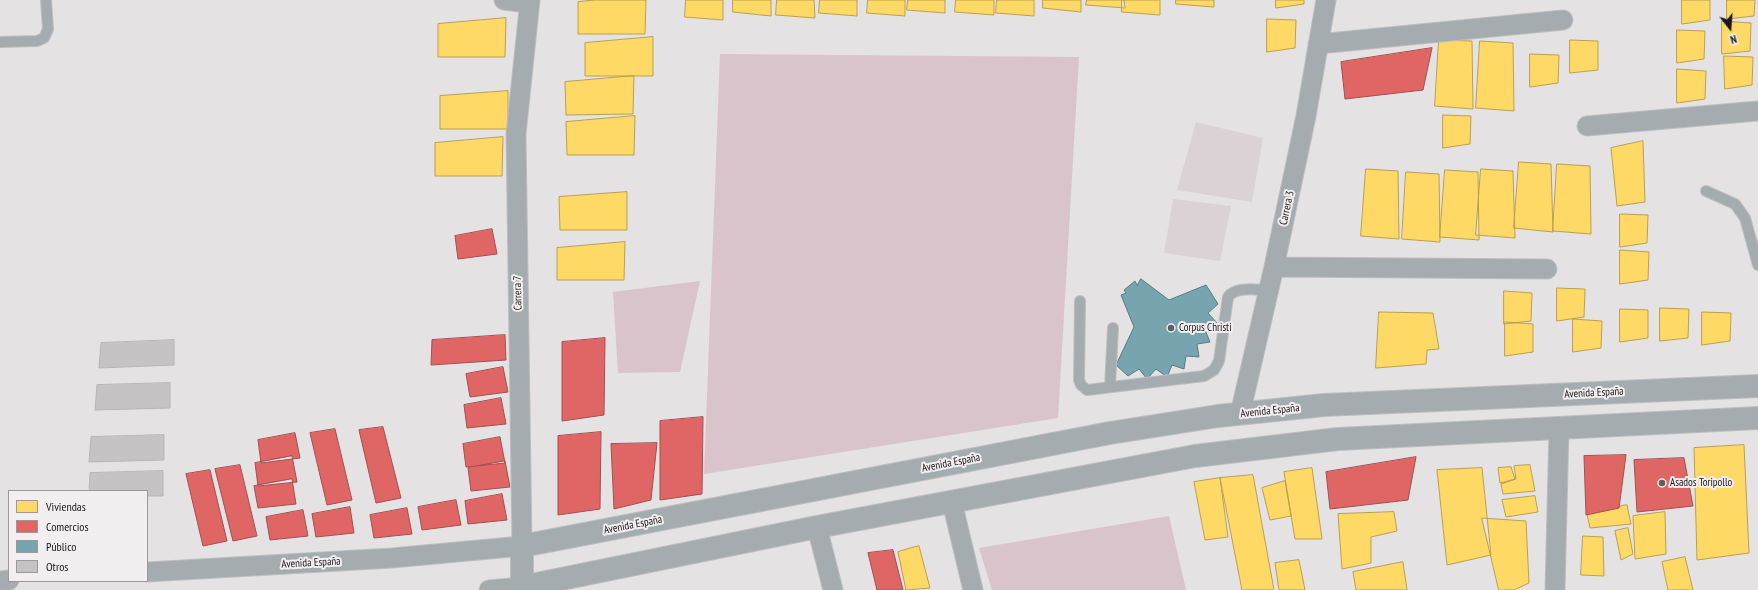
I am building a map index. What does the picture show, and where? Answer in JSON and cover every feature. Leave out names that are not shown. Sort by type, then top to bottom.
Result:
[{"type":"street","points":[[504,0],[529,2]]},
{"type":"street","name":"Carrera 3","points":[[1240,414],[1269,290],[1306,116],[1326,0]]},
{"type":"street","name":"Carrera 7","points":[[522,588],[516,134],[529,2]]},
{"type":"street","points":[[1318,44],[1563,20]]},
{"type":"street","points":[[1587,126],[1758,111]]},
{"type":"street","points":[[1274,267],[1547,269]]},
{"type":"street","name":"Avenida España","points":[[148,572],[392,558],[522,546],[1110,433],[1240,414],[1324,405],[1758,386]]},
{"type":"street","points":[[489,590],[522,588],[816,527],[1195,456],[1338,439],[1758,418]]},
{"type":"street","points":[[1555,590],[1558,428]]},
{"type":"street","points":[[952,502],[973,590]]},
{"type":"street","points":[[816,527],[833,590]]},
{"type":"lane","points":[[0,42],[37,41],[44,38],[48,29],[46,0]]},
{"type":"lane","points":[[1706,191],[1735,204],[1745,218],[1758,265]]},
{"type":"lane","points":[[1080,301],[1079,380],[1081,385],[1087,390],[1204,376],[1214,370],[1219,361],[1228,297],[1232,292],[1238,290],[1269,290]]},
{"type":"lane","points":[[1110,387],[1113,328]]},
{"type":"shaded area","points":[[720,54],[1079,57],[1058,418],[704,474]]},
{"type":"shaded area","points":[[1196,122],[1263,138],[1252,202],[1177,190]]},
{"type":"shaded area","points":[[1173,199],[1231,206],[1220,261],[1164,253]]},
{"type":"shaded area","points":[[700,281],[680,372],[618,373],[613,292]]},
{"type":"shaded area","points":[[1169,516],[1186,590],[992,590],[979,548]]},
{"type":"building: Viviendas","points":[[595,0],[646,0],[645,34],[578,34],[578,2]]},
{"type":"building: Viviendas","points":[[686,0],[723,0],[723,20],[685,17]]},
{"type":"building: Viviendas","points":[[733,0],[771,0],[771,16],[733,12]]},
{"type":"building: Viviendas","points":[[777,0],[814,0],[815,18],[776,15]]},
{"type":"building: Viviendas","points":[[820,0],[857,0],[857,16],[819,13]]},
{"type":"building: Viviendas","points":[[868,0],[905,0],[905,16],[867,13]]},
{"type":"building: Viviendas","points":[[908,0],[945,0],[945,13],[907,10]]},
{"type":"building: Viviendas","points":[[956,0],[994,0],[994,15],[955,12]]},
{"type":"building: Viviendas","points":[[997,0],[1034,0],[1034,16],[996,13]]},
{"type":"building: Viviendas","points":[[1043,0],[1081,0],[1081,12],[1043,8]]},
{"type":"building: Viviendas","points":[[1087,0],[1124,0],[1125,8],[1086,5]]},
{"type":"building: Viviendas","points":[[1122,0],[1160,0],[1160,15],[1122,12]]},
{"type":"building: Viviendas","points":[[1176,0],[1214,0],[1214,7],[1176,4]]},
{"type":"building: Viviendas","points":[[1276,0],[1304,0],[1304,4],[1276,8]]},
{"type":"building: Viviendas","points":[[1682,0],[1710,0],[1710,20],[1682,24]]},
{"type":"building: Viviendas","points":[[1727,0],[1755,0],[1754,16],[1727,19]]},
{"type":"building: Viviendas","points":[[506,18],[505,57],[438,57],[438,24]]},
{"type":"building: Viviendas","points":[[1267,19],[1296,20],[1295,48],[1267,52]]},
{"type":"building: Viviendas","points":[[1722,21],[1751,23],[1750,51],[1722,54]]},
{"type":"building: Viviendas","points":[[1677,30],[1705,31],[1704,59],[1677,63]]},
{"type":"building: Viviendas","points":[[653,37],[653,76],[585,76],[585,43]]},
{"type":"building: Viviendas","points":[[1439,40],[1472,41],[1473,109],[1435,106]]},
{"type":"building: Viviendas","points":[[1570,40],[1598,41],[1598,70],[1570,73]]},
{"type":"building: Viviendas","points":[[1480,41],[1513,43],[1514,111],[1476,108]]},
{"type":"building: Viviendas","points":[[1530,54],[1559,55],[1558,83],[1530,87]]},
{"type":"building: Viviendas","points":[[1724,56],[1753,57],[1752,85],[1725,89]]},
{"type":"building: Viviendas","points":[[1677,69],[1706,71],[1705,99],[1677,103]]},
{"type":"building: Viviendas","points":[[634,76],[633,114],[566,115],[565,82]]},
{"type":"building: Viviendas","points":[[508,91],[508,129],[440,129],[440,96]]},
{"type":"building: Viviendas","points":[[1443,115],[1471,116],[1470,144],[1443,148]]},
{"type":"building: Viviendas","points":[[635,116],[634,155],[567,155],[566,122]]},
{"type":"building: Viviendas","points":[[503,137],[502,176],[435,176],[435,143]]},
{"type":"building: Viviendas","points":[[1643,141],[1645,202],[1617,206],[1611,148]]},
{"type":"building: Viviendas","points":[[1519,162],[1551,164],[1553,232],[1514,228]]},
{"type":"building: Viviendas","points":[[1557,164],[1590,166],[1591,234],[1553,231]]},
{"type":"building: Viviendas","points":[[1366,169],[1398,171],[1399,239],[1361,236]]},
{"type":"building: Viviendas","points":[[1481,169],[1513,171],[1515,238],[1476,235]]},
{"type":"building: Viviendas","points":[[1445,170],[1478,172],[1479,240],[1440,237]]},
{"type":"building: Viviendas","points":[[1406,172],[1439,174],[1440,242],[1402,239]]},
{"type":"building: Viviendas","points":[[627,192],[627,230],[560,230],[559,197]]},
{"type":"building: Viviendas","points":[[1620,214],[1648,215],[1647,243],[1620,247]]},
{"type":"building: Viviendas","points":[[625,242],[624,280],[557,280],[557,248]]},
{"type":"building: Viviendas","points":[[1620,250],[1649,252],[1648,280],[1620,284]]},
{"type":"building: Viviendas","points":[[1557,288],[1585,289],[1584,317],[1557,321]]},
{"type":"building: Viviendas","points":[[1504,291],[1532,293],[1531,321],[1504,324]]},
{"type":"building: Viviendas","points":[[1660,308],[1689,309],[1688,338],[1660,341]]},
{"type":"building: Viviendas","points":[[1620,309],[1648,310],[1648,338],[1620,342]]},
{"type":"building: Viviendas","points":[[1379,312],[1433,313],[1439,349],[1427,350],[1426,364],[1376,368]]},
{"type":"building: Viviendas","points":[[1702,312],[1731,313],[1730,341],[1702,345]]},
{"type":"building: Viviendas","points":[[1573,319],[1602,321],[1601,348],[1573,352]]},
{"type":"building: Viviendas","points":[[1505,322],[1533,324],[1533,352],[1505,356]]},
{"type":"building: Viviendas","points":[[1744,445],[1749,553],[1697,560],[1694,448]]},
{"type":"building: Viviendas","points":[[1530,465],[1535,491],[1503,494],[1501,484],[1516,479],[1514,466]]},
{"type":"building: Viviendas","points":[[1511,467],[1515,479],[1500,483],[1498,468]]},
{"type":"building: Viviendas","points":[[1312,468],[1322,539],[1295,539],[1284,472]]},
{"type":"building: Viviendas","points":[[1482,468],[1491,555],[1447,565],[1437,470]]},
{"type":"building: Viviendas","points":[[1253,475],[1274,590],[1242,590],[1220,478]]},
{"type":"building: Viviendas","points":[[1220,478],[1228,537],[1205,540],[1194,482]]},
{"type":"building: Viviendas","points":[[1285,481],[1291,516],[1270,520],[1262,488]]},
{"type":"building: Viviendas","points":[[1535,496],[1538,512],[1506,517],[1502,500]]},
{"type":"building: Viviendas","points":[[1627,505],[1631,524],[1590,528],[1587,514]]},
{"type":"building: Viviendas","points":[[1394,512],[1397,531],[1371,537],[1371,563],[1342,569],[1338,514]]},
{"type":"building: Viviendas","points":[[1665,512],[1666,554],[1635,559],[1633,516]]},
{"type":"building: Viviendas","points":[[1482,518],[1526,521],[1529,583],[1514,590],[1499,590]]},
{"type":"building: Viviendas","points":[[1628,528],[1633,554],[1621,560],[1615,531]]},
{"type":"building: Viviendas","points":[[1583,536],[1603,537],[1604,576],[1581,575]]},
{"type":"building: Viviendas","points":[[919,546],[930,588],[906,590],[898,552]]},
{"type":"building: Viviendas","points":[[1685,557],[1693,590],[1668,590],[1662,562]]},
{"type":"building: Viviendas","points":[[1299,560],[1305,590],[1279,590],[1275,563]]},
{"type":"building: Viviendas","points":[[1403,562],[1407,590],[1356,590],[1353,572]]},
{"type":"building: Comercios","points":[[1432,48],[1423,90],[1345,99],[1341,62]]},
{"type":"building: Comercios","points":[[492,229],[497,254],[458,259],[455,236]]},
{"type":"building: Comercios","points":[[505,335],[506,360],[431,365],[432,340]]},
{"type":"building: Comercios","points":[[605,338],[604,415],[562,421],[562,342]]},
{"type":"building: Comercios","points":[[503,367],[508,392],[470,397],[466,374]]},
{"type":"building: Comercios","points":[[501,398],[506,424],[467,428],[464,405]]},
{"type":"building: Comercios","points":[[703,417],[702,494],[660,500],[660,421]]},
{"type":"building: Comercios","points":[[383,427],[401,498],[376,503],[359,430]]},
{"type":"building: Comercios","points":[[335,429],[352,500],[327,505],[310,433]]},
{"type":"building: Comercios","points":[[601,432],[600,509],[558,515],[558,436]]},
{"type":"building: Comercios","points":[[295,433],[300,458],[261,463],[258,440]]},
{"type":"building: Comercios","points":[[500,437],[505,463],[466,467],[463,444]]},
{"type":"building: Comercios","points":[[657,443],[651,500],[614,509],[611,444]]},
{"type":"building: Comercios","points":[[1626,455],[1619,508],[1586,515],[1584,456]]},
{"type":"building: Comercios","points":[[292,456],[297,482],[258,486],[255,463]]},
{"type":"building: Comercios","points":[[1416,457],[1408,500],[1330,509],[1326,472]]},
{"type":"building: Comercios","name":"Asados Toripollo","points":[[1684,458],[1693,506],[1637,512],[1634,460]]},
{"type":"building: Comercios","points":[[505,461],[510,487],[471,491],[468,468]]},
{"type":"building: Comercios","points":[[240,465],[257,536],[233,541],[215,469]]},
{"type":"building: Comercios","points":[[210,470],[227,541],[203,546],[186,474]]},
{"type":"building: Comercios","points":[[292,479],[296,504],[258,508],[254,486]]},
{"type":"building: Comercios","points":[[502,494],[507,520],[468,524],[465,501]]},
{"type":"building: Comercios","points":[[456,500],[461,525],[422,530],[418,507]]},
{"type":"building: Comercios","points":[[350,507],[354,533],[316,537],[312,514]]},
{"type":"building: Comercios","points":[[407,508],[412,534],[374,538],[370,515]]},
{"type":"building: Comercios","points":[[303,510],[308,536],[270,540],[266,517]]},
{"type":"building: Comercios","points":[[893,550],[903,590],[877,590],[868,553]]},
{"type":"building: Público","name":"Corpus Christi","points":[[1141,279],[1169,300],[1206,285],[1218,304],[1208,313],[1217,323],[1205,330],[1210,342],[1197,344],[1199,357],[1186,356],[1184,369],[1172,365],[1167,377],[1156,369],[1147,379],[1139,369],[1128,376],[1116,365],[1134,327],[1121,295],[1126,293],[1124,290],[1135,281],[1137,285]]},
{"type":"building: Otros","points":[[174,340],[174,365],[99,368],[101,343]]},
{"type":"building: Otros","points":[[170,383],[170,408],[95,410],[97,385]]},
{"type":"building: Otros","points":[[164,435],[164,460],[89,462],[91,437]]},
{"type":"building: Otros","points":[[163,471],[163,496],[148,496],[148,490],[89,490],[90,473]]},
{"type":"place","name":"Corpus Christi","points":[[1171,328]]},
{"type":"place","name":"Asados Toripollo","points":[[1662,483]]}]
